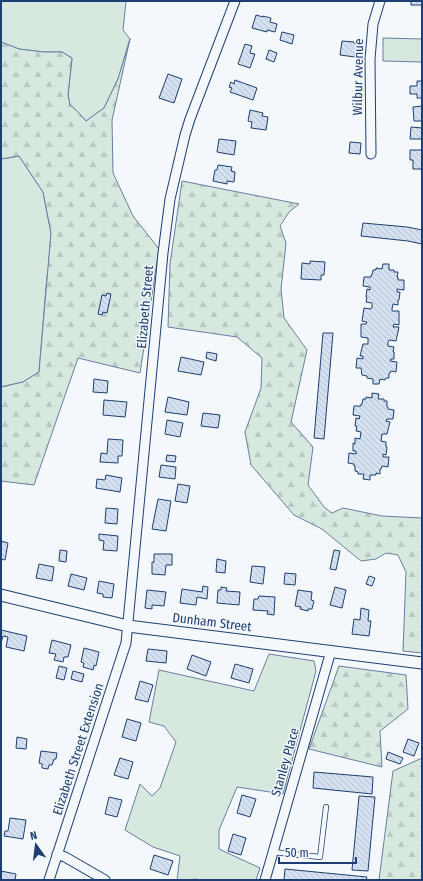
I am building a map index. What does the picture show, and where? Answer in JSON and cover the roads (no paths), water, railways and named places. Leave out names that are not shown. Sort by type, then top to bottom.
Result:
[{"type":"street","name":"Elizabeth Street","points":[[128,626],[168,210],[187,130],[234,1]]},
{"type":"street","name":"Wilbur Avenue","points":[[371,154],[370,54],[373,24],[380,1]]},
{"type":"street","name":"Dunham Street","points":[[1,595],[128,626],[422,663]]},
{"type":"street","name":"Elizabeth Street Extension","points":[[49,880],[124,650],[128,626]]},
{"type":"street","name":"Stanley Place","points":[[265,880],[331,651]]},
{"type":"street","points":[[57,854],[105,880]]},
{"type":"lane","points":[[273,852],[320,857],[326,807]]}]
